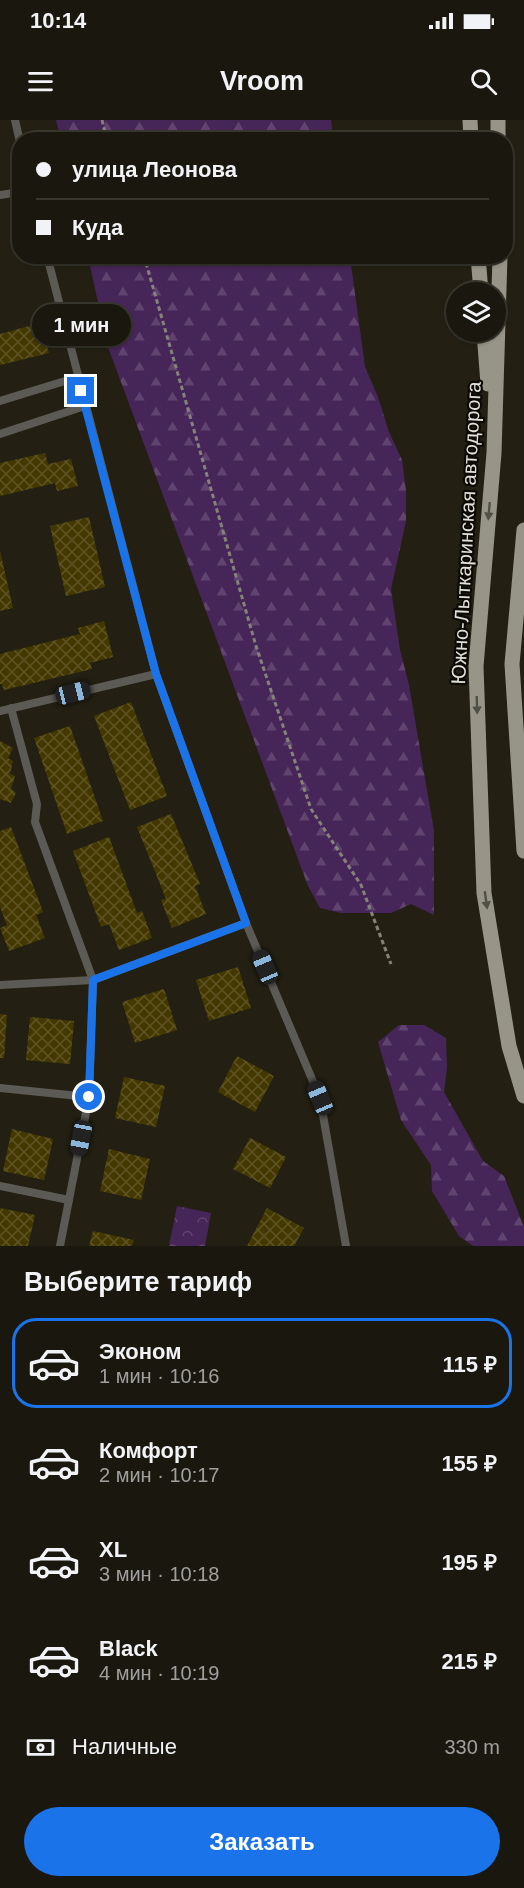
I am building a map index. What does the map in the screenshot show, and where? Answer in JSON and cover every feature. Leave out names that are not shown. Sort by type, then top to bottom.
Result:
[{"type":"main road","points":[[479,264],[480,282]]},
{"type":"main road","name":"Южно-Лыткаринская автодорога","points":[[500,264],[494,453],[476,666],[484,892],[509,1046],[524,1096]]},
{"type":"main road","points":[[485,342],[494,453]]},
{"type":"main road","points":[[524,530],[512,664],[524,851]]},
{"type":"lane","points":[[49,264],[156,674],[246,923],[320,1098],[346,1246]]},
{"type":"lane","points":[[0,401],[78,377]]},
{"type":"lane","points":[[0,434],[85,406]]},
{"type":"lane","points":[[0,711],[156,674]]},
{"type":"lane","points":[[11,708],[37,804],[35,822],[93,980],[89,1097],[60,1246]]},
{"type":"lane","points":[[0,985],[93,980],[246,923]]},
{"type":"lane","points":[[0,1088],[89,1097]]},
{"type":"lane","points":[[0,1186],[69,1200]]},
{"type":"path","points":[[146,264],[256,646],[311,809],[361,885],[391,964]]},
{"type":"green space","points":[[56,120],[331,120],[332,132],[59,132]]},
{"type":"green space","points":[[90,264],[351,264],[365,367],[402,460],[406,491],[406,521],[391,589],[400,650],[409,685],[434,831],[434,915],[411,904],[391,913],[341,913],[320,908],[308,886],[108,347]]},
{"type":"green space","points":[[399,1025],[424,1025],[446,1038],[447,1068],[444,1092],[483,1161],[504,1176],[524,1227],[524,1246],[473,1246],[459,1236],[432,1191],[431,1165],[401,1120],[378,1042]]},
{"type":"green space","points":[[177,1206],[211,1213],[205,1246],[169,1246]]},
{"type":"building","points":[[40,323],[49,353],[0,365],[0,334]]},
{"type":"building","points":[[45,453],[48,464],[71,459],[78,486],[57,491],[55,483],[0,496],[0,463]]},
{"type":"building","points":[[89,517],[105,587],[66,596],[50,526]]},
{"type":"building","points":[[0,551],[13,608],[0,611]]},
{"type":"building","points":[[104,621],[113,657],[90,663],[92,669],[4,690],[0,684],[0,654],[80,634],[78,628]]},
{"type":"building","points":[[131,702],[167,796],[130,810],[94,716]]},
{"type":"building","points":[[70,726],[103,821],[67,834],[34,738]]},
{"type":"building","points":[[0,741],[13,748],[8,758],[13,761],[10,774],[15,776],[11,789],[16,793],[11,803],[0,799]]},
{"type":"building","points":[[171,814],[200,884],[195,886],[206,914],[172,928],[161,900],[166,899],[137,827]]},
{"type":"building","points":[[11,827],[43,912],[36,915],[45,938],[9,951],[0,928],[7,925],[0,907],[0,831]]},
{"type":"building","points":[[109,837],[137,913],[142,911],[152,938],[119,950],[109,924],[101,927],[73,851]]},
{"type":"building","points":[[238,967],[251,1008],[209,1021],[196,980]]},
{"type":"building","points":[[164,989],[177,1030],[135,1043],[122,1002]]},
{"type":"building","points":[[0,1014],[7,1015],[4,1058],[0,1058]]},
{"type":"building","points":[[30,1017],[74,1021],[70,1064],[26,1060]]},
{"type":"building","points":[[237,1056],[274,1076],[255,1112],[218,1092]]},
{"type":"building","points":[[124,1077],[165,1086],[156,1127],[115,1118]]},
{"type":"building","points":[[12,1129],[53,1139],[44,1180],[3,1171]]},
{"type":"building","points":[[250,1138],[286,1157],[270,1188],[233,1169]]},
{"type":"building","points":[[109,1149],[150,1159],[141,1200],[100,1191]]},
{"type":"building","points":[[0,1208],[35,1215],[28,1246],[0,1246]]},
{"type":"building","points":[[267,1208],[304,1228],[294,1246],[247,1246]]},
{"type":"building","points":[[93,1231],[134,1240],[132,1246],[89,1246]]},
{"type":"route","points":[[81,391],[156,674],[246,923],[93,980],[89,1097]]}]
